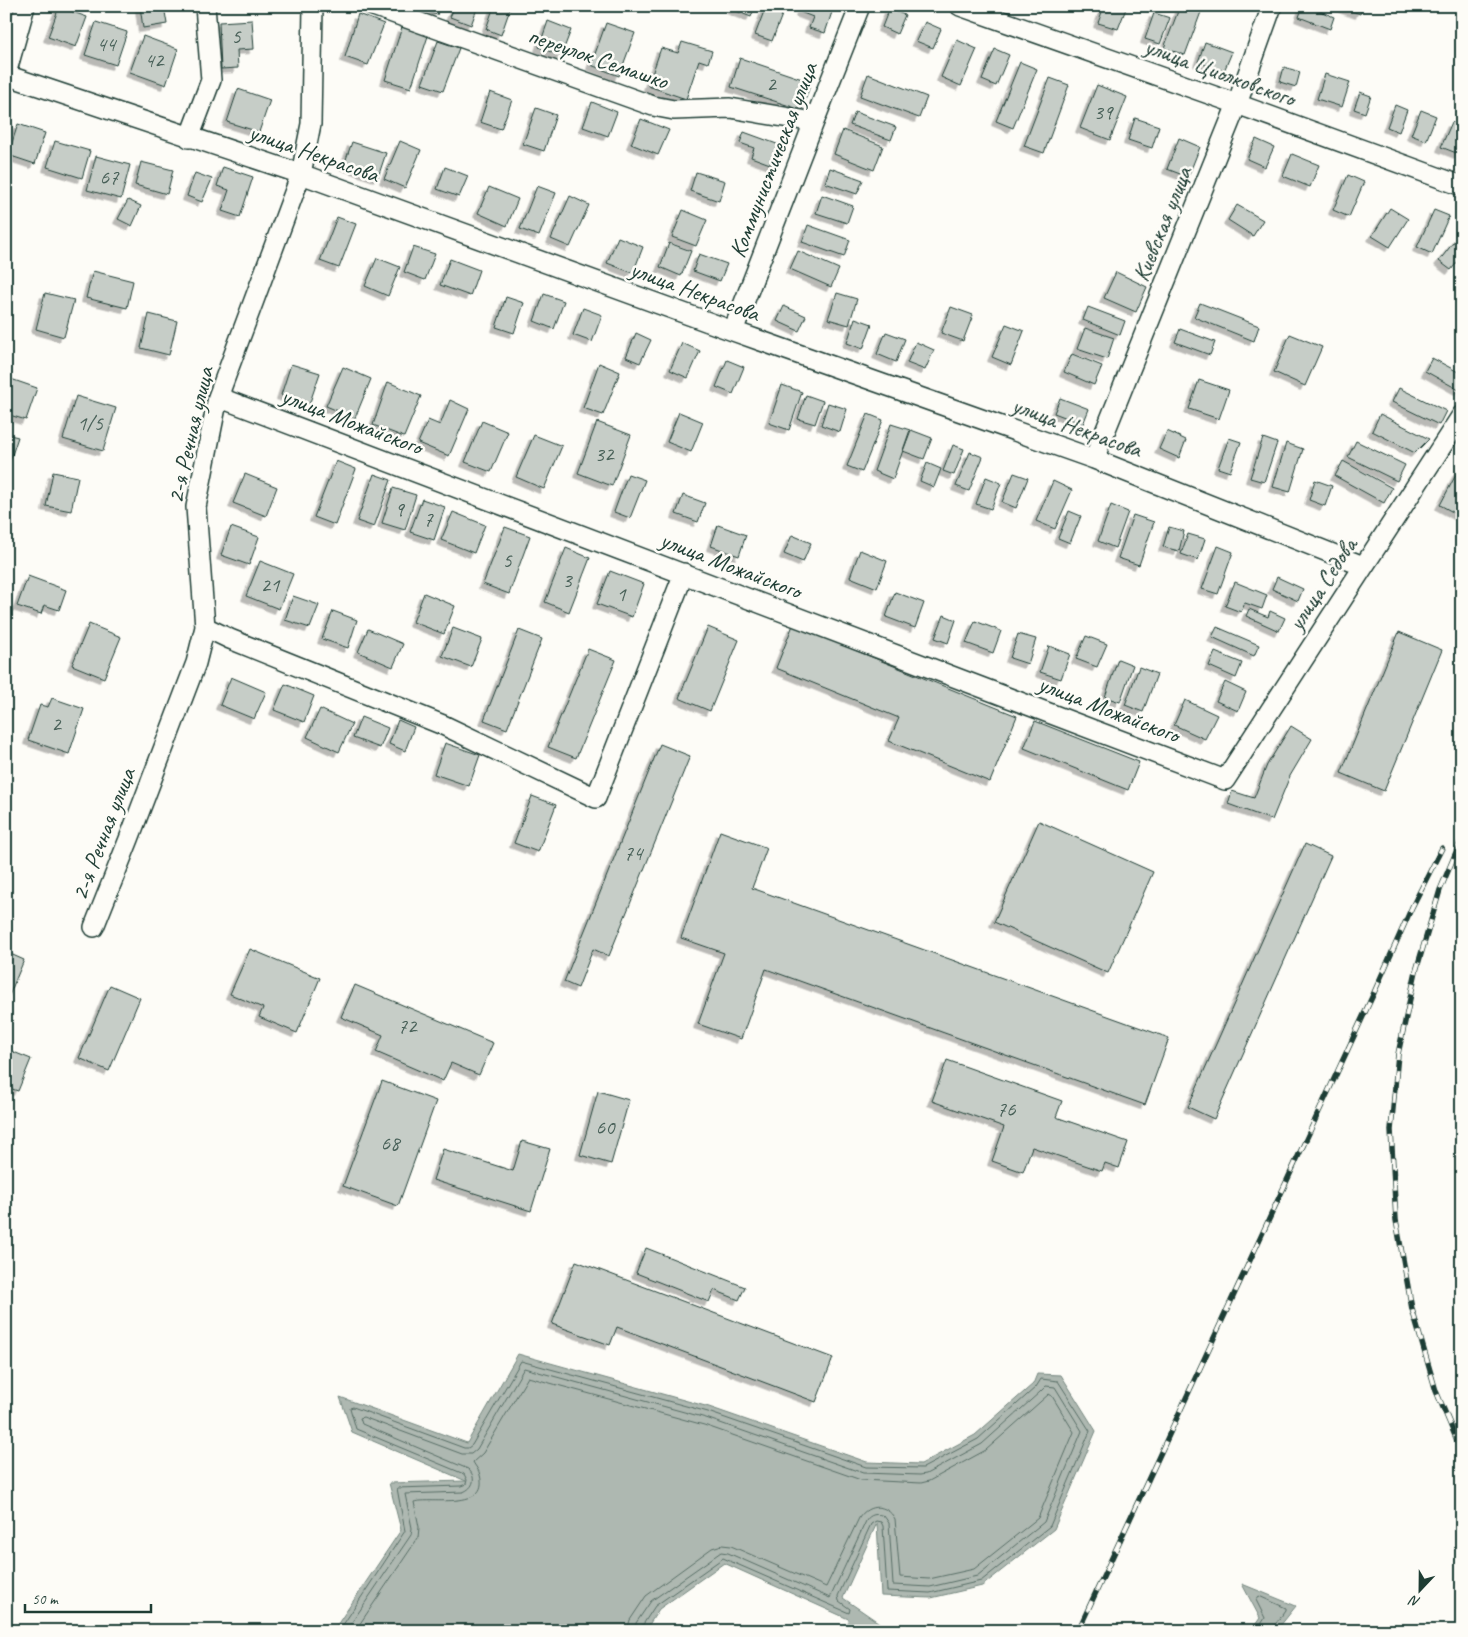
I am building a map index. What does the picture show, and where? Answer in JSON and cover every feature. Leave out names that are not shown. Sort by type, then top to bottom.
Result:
[{"type":"street","points":[[6,75],[24,6]]},
{"type":"street","points":[[189,138],[211,80],[205,6]]},
{"type":"street","name":"2-я Речная улица","points":[[94,927],[130,839],[196,663],[205,627],[196,507],[218,397],[301,174],[311,124],[313,6]]},
{"type":"street","name":"переулок Семашко","points":[[373,6],[653,106],[674,110],[730,108],[814,122]]},
{"type":"street","name":"Коммунистическая улица","points":[[733,331],[860,6]]},
{"type":"street","name":"улица Циолковского","points":[[960,6],[1462,186]]},
{"type":"street","name":"Киевская улица","points":[[1094,459],[1237,104],[1272,6]]},
{"type":"street","name":"улица Некрасова","points":[[6,75],[189,138],[301,174],[733,331],[1094,459],[1363,566]]},
{"type":"street","name":"улица Можайского","points":[[218,397],[1225,780]]},
{"type":"street","name":"улица Седова","points":[[1225,780],[1462,415]]},
{"type":"street","points":[[205,627],[230,639],[443,725],[596,798],[684,573]]},
{"type":"water","points":[[518,1354],[709,1407],[867,1462],[921,1464],[975,1435],[1033,1384],[1037,1374],[1061,1375],[1096,1431],[1054,1529],[982,1586],[931,1598],[881,1596],[877,1523],[843,1598],[891,1631],[875,1631],[724,1563],[659,1609],[645,1631],[333,1631],[401,1530],[389,1483],[466,1481],[352,1432],[340,1397],[467,1443]]},
{"type":"water","points":[[1242,1584],[1296,1606],[1276,1631],[1251,1631],[1260,1618]]},
{"type":"building","points":[[140,6],[164,6],[167,24],[143,28]]},
{"type":"building","points":[[419,6],[440,6],[437,15],[418,9]]},
{"type":"building","points":[[455,6],[478,6],[471,25],[450,17]]},
{"type":"building","points":[[494,6],[511,6],[501,35],[486,29]]},
{"type":"building","points":[[733,6],[755,6],[751,17],[731,9]]},
{"type":"building","points":[[766,6],[785,7],[772,41],[755,35]]},
{"type":"building","points":[[802,6],[834,6],[825,33],[809,28],[813,17],[800,12]]},
{"type":"building","points":[[1104,6],[1127,6],[1118,29],[1098,23]]},
{"type":"building","points":[[1180,6],[1186,6],[1201,12],[1185,55],[1164,48]]},
{"type":"building","points":[[1303,6],[1308,6],[1334,17],[1330,29],[1299,17]]},
{"type":"building","points":[[1338,6],[1363,6],[1360,14]]},
{"type":"building","points":[[59,7],[87,17],[76,47],[48,37]]},
{"type":"building","points":[[889,9],[905,15],[897,34],[882,27]]},
{"type":"building","points":[[1154,13],[1170,18],[1160,44],[1145,39]]},
{"type":"building","points":[[358,14],[384,24],[368,65],[345,57]]},
{"type":"building","points":[[252,20],[254,49],[237,50],[238,68],[221,69],[219,22]]},
{"type":"building","points":[[548,21],[571,30],[561,56],[539,47]]},
{"type":"building","points":[[96,22],[127,32],[116,65],[85,55]]},
{"type":"building","points":[[925,22],[941,29],[933,48],[916,41]]},
{"type":"building","points":[[606,23],[635,33],[619,76],[591,65]]},
{"type":"building","points":[[402,27],[428,36],[411,88],[385,80]]},
{"type":"building","points":[[143,36],[178,49],[166,85],[130,72]]},
{"type":"building","points":[[957,40],[977,49],[961,86],[941,77]]},
{"type":"building","points":[[438,41],[459,48],[443,91],[422,84]]},
{"type":"building","points":[[682,42],[712,51],[708,63],[699,60],[686,99],[648,86],[661,48],[678,53]]},
{"type":"building","points":[[1205,42],[1232,52],[1224,71],[1198,62]]},
{"type":"building","points":[[995,49],[1009,55],[996,86],[982,80]]},
{"type":"building","points":[[740,58],[811,82],[802,110],[731,87]]},
{"type":"building","points":[[1020,62],[1037,69],[1013,128],[996,121]]},
{"type":"building","points":[[1284,67],[1300,72],[1296,87],[1280,82]]},
{"type":"building","points":[[868,74],[927,97],[919,118],[860,96]]},
{"type":"building","points":[[1325,74],[1350,82],[1342,107],[1317,99]]},
{"type":"building","points":[[1050,78],[1069,85],[1044,153],[1024,146]]},
{"type":"building","points":[[1097,85],[1127,97],[1110,140],[1080,128]]},
{"type":"building","points":[[238,89],[270,100],[259,132],[227,122]]},
{"type":"building","points":[[490,92],[512,100],[501,129],[480,122]]},
{"type":"building","points":[[1360,92],[1371,96],[1365,113],[1354,109]]},
{"type":"building","points":[[592,102],[617,112],[608,136],[583,127]]},
{"type":"building","points":[[1395,105],[1407,110],[1399,132],[1387,127]]},
{"type":"building","points":[[536,108],[556,115],[544,151],[523,144]]},
{"type":"building","points":[[1421,110],[1436,116],[1426,141],[1411,135]]},
{"type":"building","points":[[855,112],[896,127],[891,140],[850,125]]},
{"type":"building","points":[[1135,118],[1159,126],[1152,148],[1128,140]]},
{"type":"building","points":[[641,119],[669,130],[658,155],[631,144]]},
{"type":"building","points":[[6,122],[12,124],[6,146]]},
{"type":"building","points":[[1452,122],[1462,126],[1462,147],[1459,154],[1441,147]]},
{"type":"building","points":[[18,124],[45,133],[35,164],[8,155]]},
{"type":"building","points":[[843,130],[883,146],[874,170],[834,154]]},
{"type":"building","points":[[744,132],[785,147],[778,167],[751,157],[754,148],[740,143]]},
{"type":"building","points":[[1179,138],[1200,147],[1188,177],[1167,169]]},
{"type":"building","points":[[1256,139],[1274,147],[1265,167],[1247,159]]},
{"type":"building","points":[[55,141],[90,151],[82,178],[47,167]]},
{"type":"building","points":[[400,141],[421,150],[405,188],[384,179]]},
{"type":"building","points":[[352,142],[386,153],[378,177],[344,165]]},
{"type":"building","points":[[1292,154],[1319,165],[1310,187],[1283,176]]},
{"type":"building","points":[[96,156],[130,165],[121,199],[87,190]]},
{"type":"building","points":[[141,162],[173,170],[167,194],[135,185]]},
{"type":"building","points":[[223,167],[253,177],[240,217],[222,211],[229,190],[217,186]]},
{"type":"building","points":[[445,167],[468,176],[459,197],[437,189]]},
{"type":"building","points":[[830,168],[863,180],[857,194],[825,183]]},
{"type":"building","points":[[696,172],[725,181],[719,201],[690,191]]},
{"type":"building","points":[[195,173],[212,179],[202,202],[187,196]]},
{"type":"building","points":[[1348,175],[1364,182],[1349,217],[1333,210]]},
{"type":"building","points":[[537,186],[556,193],[539,236],[520,229]]},
{"type":"building","points":[[489,187],[518,199],[507,226],[478,213]]},
{"type":"building","points":[[822,195],[853,206],[847,223],[816,213]]},
{"type":"building","points":[[570,196],[589,205],[570,247],[551,239]]},
{"type":"building","points":[[128,200],[141,206],[132,226],[118,219]]},
{"type":"building","points":[[1237,205],[1263,220],[1253,236],[1228,220]]},
{"type":"building","points":[[1390,208],[1408,219],[1390,247],[1372,236]]},
{"type":"building","points":[[683,210],[707,220],[696,246],[672,237]]},
{"type":"building","points":[[1434,210],[1449,216],[1432,254],[1417,247]]},
{"type":"building","points":[[337,217],[356,224],[339,268],[320,261]]},
{"type":"building","points":[[808,225],[850,240],[844,257],[802,242]]},
{"type":"building","points":[[1460,234],[1462,235],[1462,256],[1451,270],[1439,261]]},
{"type":"building","points":[[618,237],[643,247],[633,273],[607,263]]},
{"type":"building","points":[[669,243],[691,251],[681,276],[660,267]]},
{"type":"building","points":[[413,247],[435,254],[425,280],[404,272]]},
{"type":"building","points":[[798,251],[839,269],[831,287],[790,269]]},
{"type":"building","points":[[699,254],[727,264],[720,281],[693,271]]},
{"type":"building","points":[[377,258],[400,267],[388,296],[365,286]]},
{"type":"building","points":[[450,259],[479,270],[470,296],[440,285]]},
{"type":"building","points":[[93,271],[133,281],[127,308],[86,298]]},
{"type":"building","points":[[1116,272],[1147,287],[1136,312],[1104,298]]},
{"type":"building","points":[[45,293],[74,300],[64,337],[36,329]]},
{"type":"building","points":[[837,293],[857,299],[849,325],[828,319]]},
{"type":"building","points":[[544,294],[564,301],[554,329],[534,321]]},
{"type":"building","points":[[506,297],[524,303],[514,333],[496,327]]},
{"type":"building","points":[[1200,303],[1259,326],[1254,341],[1194,317]]},
{"type":"building","points":[[784,306],[806,316],[799,331],[777,321]]},
{"type":"building","points":[[951,307],[973,315],[963,341],[941,333]]},
{"type":"building","points":[[1088,307],[1125,321],[1120,335],[1083,320]]},
{"type":"building","points":[[583,308],[602,315],[592,342],[573,335]]},
{"type":"building","points":[[149,314],[177,321],[169,355],[141,348]]},
{"type":"building","points":[[855,318],[872,324],[863,349],[847,343]]},
{"type":"building","points":[[1006,324],[1024,331],[1011,365],[992,357]]},
{"type":"building","points":[[1085,328],[1114,338],[1107,359],[1077,349]]},
{"type":"building","points":[[1180,329],[1215,342],[1210,355],[1175,342]]},
{"type":"building","points":[[886,332],[905,339],[896,362],[877,354]]},
{"type":"building","points":[[636,333],[651,340],[640,363],[626,357]]},
{"type":"building","points":[[1290,334],[1322,347],[1305,386],[1274,372]]},
{"type":"building","points":[[916,342],[934,350],[925,370],[907,363]]},
{"type":"building","points":[[682,343],[700,351],[688,378],[670,370]]},
{"type":"building","points":[[1072,354],[1102,366],[1094,385],[1064,372]]},
{"type":"building","points":[[1432,358],[1462,374],[1462,385],[1459,390],[1425,371]]},
{"type":"building","points":[[727,360],[744,367],[733,394],[716,387]]},
{"type":"building","points":[[599,363],[620,372],[603,415],[583,408]]},
{"type":"building","points":[[291,364],[320,373],[309,405],[281,395]]},
{"type":"building","points":[[343,367],[371,379],[355,418],[326,406]]},
{"type":"building","points":[[8,378],[37,388],[26,420],[6,414],[6,383]]},
{"type":"building","points":[[1199,380],[1229,390],[1219,419],[1189,409]]},
{"type":"building","points":[[388,382],[421,396],[404,437],[373,425]]},
{"type":"building","points":[[782,385],[802,392],[789,430],[769,423]]},
{"type":"building","points":[[1399,388],[1446,411],[1439,425],[1392,402]]},
{"type":"building","points":[[806,395],[823,401],[815,424],[798,419]]},
{"type":"building","points":[[76,396],[116,408],[103,451],[63,439]]},
{"type":"building","points":[[1060,398],[1089,409],[1083,424],[1054,413]]},
{"type":"building","points":[[450,400],[469,409],[449,456],[418,443],[428,420],[440,425]]},
{"type":"building","points":[[828,403],[847,409],[840,432],[821,425]]},
{"type":"building","points":[[679,412],[703,422],[691,452],[667,442]]},
{"type":"building","points":[[868,414],[883,420],[862,472],[847,466]]},
{"type":"building","points":[[1380,414],[1429,439],[1415,453],[1372,431]]},
{"type":"building","points":[[482,421],[508,432],[491,472],[465,462]]},
{"type":"building","points":[[597,422],[631,435],[612,486],[578,473]]},
{"type":"building","points":[[891,424],[910,430],[893,479],[874,471]]},
{"type":"building","points":[[911,430],[932,438],[924,459],[903,451]]},
{"type":"building","points":[[1167,431],[1186,440],[1179,458],[1159,449]]},
{"type":"building","points":[[6,434],[18,437],[7,470],[6,469]]},
{"type":"building","points":[[534,435],[562,446],[544,489],[516,477]]},
{"type":"building","points":[[1229,438],[1241,442],[1230,472],[1218,468]]},
{"type":"building","points":[[1263,438],[1277,443],[1264,482],[1250,478]]},
{"type":"building","points":[[1356,441],[1405,465],[1397,481],[1348,457]]},
{"type":"building","points":[[1286,443],[1303,449],[1290,492],[1273,487]]},
{"type":"building","points":[[953,445],[964,449],[954,475],[943,471]]},
{"type":"building","points":[[970,452],[983,457],[969,491],[956,486]]},
{"type":"building","points":[[336,461],[356,469],[335,525],[314,517]]},
{"type":"building","points":[[1343,461],[1392,488],[1384,503],[1335,476]]},
{"type":"building","points":[[927,463],[941,469],[934,487],[920,481]]},
{"type":"building","points":[[1459,469],[1462,471],[1462,517],[1440,505]]},
{"type":"building","points":[[53,472],[78,477],[71,511],[46,506]]},
{"type":"building","points":[[1014,473],[1028,478],[1016,508],[1002,502]]},
{"type":"building","points":[[245,474],[277,487],[266,516],[233,503]]},
{"type":"building","points":[[374,474],[391,480],[374,527],[357,521]]},
{"type":"building","points":[[628,474],[645,480],[630,518],[614,512]]},
{"type":"building","points":[[986,477],[1001,483],[991,509],[976,504]]},
{"type":"building","points":[[1315,480],[1332,486],[1325,506],[1309,500]]},
{"type":"building","points":[[1053,481],[1072,490],[1055,529],[1036,521]]},
{"type":"building","points":[[393,488],[416,495],[405,530],[382,523]]},
{"type":"building","points":[[683,495],[705,503],[698,522],[676,514]]},
{"type":"building","points":[[422,499],[445,507],[434,540],[410,532]]},
{"type":"building","points":[[1111,505],[1128,512],[1115,548],[1098,541]]},
{"type":"building","points":[[1069,511],[1081,516],[1070,543],[1058,538]]},
{"type":"building","points":[[453,512],[485,525],[474,553],[441,540]]},
{"type":"building","points":[[1133,515],[1154,522],[1139,565],[1118,558]]},
{"type":"building","points":[[718,525],[746,535],[739,556],[711,546]]},
{"type":"building","points":[[231,527],[259,537],[249,565],[221,555]]},
{"type":"building","points":[[505,527],[530,536],[509,594],[483,584]]},
{"type":"building","points":[[1169,527],[1184,531],[1179,551],[1163,547]]},
{"type":"building","points":[[1188,534],[1205,539],[1198,560],[1181,554]]},
{"type":"building","points":[[792,535],[811,543],[803,562],[784,554]]},
{"type":"building","points":[[1218,546],[1233,552],[1218,594],[1202,589]]},
{"type":"building","points":[[566,548],[590,558],[569,612],[545,602]]},
{"type":"building","points":[[860,550],[887,561],[877,588],[850,577]]},
{"type":"building","points":[[260,561],[293,574],[279,609],[246,596]]},
{"type":"building","points":[[610,571],[644,584],[632,617],[597,604]]},
{"type":"building","points":[[28,576],[66,590],[59,610],[44,605],[41,614],[17,606]]},
{"type":"building","points":[[1277,577],[1303,589],[1298,601],[1272,589]]},
{"type":"building","points":[[1235,582],[1267,595],[1262,609],[1245,603],[1241,612],[1225,606]]},
{"type":"building","points":[[895,592],[924,603],[915,628],[886,617]]},
{"type":"building","points":[[424,593],[455,606],[444,634],[413,622]]},
{"type":"building","points":[[293,596],[319,605],[310,628],[285,620]]},
{"type":"building","points":[[1249,609],[1268,617],[1270,611],[1285,618],[1279,631],[1246,616]]},
{"type":"building","points":[[333,611],[357,620],[348,648],[322,639]]},
{"type":"building","points":[[944,615],[956,620],[948,643],[935,638]]},
{"type":"building","points":[[975,621],[1001,631],[993,653],[966,643]]},
{"type":"building","points":[[89,624],[121,637],[104,678],[72,665]]},
{"type":"building","points":[[793,625],[1017,716],[990,782],[889,741],[899,718],[776,668]]},
{"type":"building","points":[[708,627],[739,640],[710,711],[679,698]]},
{"type":"building","points":[[1217,627],[1259,645],[1254,656],[1212,637]]},
{"type":"building","points":[[453,628],[482,639],[471,667],[442,656]]},
{"type":"building","points":[[368,629],[403,644],[393,667],[358,652]]},
{"type":"building","points":[[519,630],[542,639],[507,729],[484,720]]},
{"type":"building","points":[[1399,632],[1442,650],[1384,791],[1341,773]]},
{"type":"building","points":[[1018,634],[1036,639],[1028,664],[1010,658]]},
{"type":"building","points":[[1086,636],[1107,644],[1097,667],[1076,659]]},
{"type":"building","points":[[1049,646],[1070,654],[1061,679],[1040,672]]},
{"type":"building","points":[[588,649],[616,660],[576,758],[548,747]]},
{"type":"building","points":[[1215,652],[1242,663],[1236,678],[1209,666]]},
{"type":"building","points":[[1118,659],[1133,665],[1120,702],[1105,697]]},
{"type":"building","points":[[1139,667],[1157,674],[1143,712],[1125,705]]},
{"type":"building","points":[[231,677],[266,692],[254,719],[220,705]]},
{"type":"building","points":[[1225,682],[1246,692],[1238,711],[1216,701]]},
{"type":"building","points":[[285,684],[314,696],[304,722],[274,710]]},
{"type":"building","points":[[52,698],[84,709],[69,754],[28,740],[40,705],[48,707]]},
{"type":"building","points":[[1185,700],[1217,715],[1205,739],[1174,725]]},
{"type":"building","points":[[320,709],[352,724],[339,752],[307,737]]},
{"type":"building","points":[[361,717],[388,728],[380,748],[353,738]]},
{"type":"building","points":[[398,720],[414,727],[405,751],[389,744]]},
{"type":"building","points":[[1035,721],[1139,762],[1128,790],[1024,748]]},
{"type":"building","points":[[1291,726],[1312,739],[1290,776],[1272,820],[1228,804],[1232,791],[1254,798],[1267,765]]},
{"type":"building","points":[[445,743],[480,755],[469,786],[434,774]]},
{"type":"building","points":[[660,744],[690,756],[609,956],[593,949],[578,988],[564,982]]},
{"type":"building","points":[[532,796],[556,805],[538,852],[514,843]]},
{"type":"building","points":[[1039,821],[1153,872],[1108,973],[994,922]]},
{"type":"building","points":[[720,831],[767,848],[752,888],[1169,1038],[1145,1105],[766,969],[741,1039],[698,1024],[724,953],[681,938]]},
{"type":"building","points":[[1305,844],[1331,856],[1214,1119],[1188,1107]]},
{"type":"building","points":[[250,949],[320,978],[297,1033],[259,1017],[263,1008],[230,994]]},
{"type":"building","points":[[6,952],[24,960],[6,1003]]},
{"type":"building","points":[[110,985],[140,998],[109,1071],[79,1058]]},
{"type":"building","points":[[355,985],[493,1043],[479,1075],[451,1063],[443,1081],[376,1052],[383,1035],[341,1017]]},
{"type":"building","points":[[6,1049],[31,1059],[18,1091],[6,1087]]},
{"type":"building","points":[[947,1060],[1062,1101],[1056,1117],[1128,1142],[1119,1168],[1105,1163],[1102,1171],[1032,1147],[1023,1172],[992,1161],[1004,1127],[932,1101]]},
{"type":"building","points":[[382,1081],[436,1101],[398,1206],[343,1186]]},
{"type":"building","points":[[598,1091],[629,1100],[611,1164],[580,1155]]},
{"type":"building","points":[[522,1141],[550,1149],[531,1211],[433,1180],[443,1149],[513,1171]]},
{"type":"building","points":[[646,1248],[745,1287],[739,1300],[714,1290],[709,1302],[636,1273]]},
{"type":"building","points":[[576,1261],[833,1358],[816,1402],[617,1327],[610,1345],[552,1324]]},
{"type":"waterway","points":[[853,1631],[856,1625]]},
{"type":"railway","points":[[1462,838],[1440,890],[1416,971],[1398,1054],[1391,1130],[1396,1220],[1412,1309],[1436,1391],[1462,1452]]},
{"type":"railway","points":[[1078,1631],[1412,907],[1442,848]]}]
